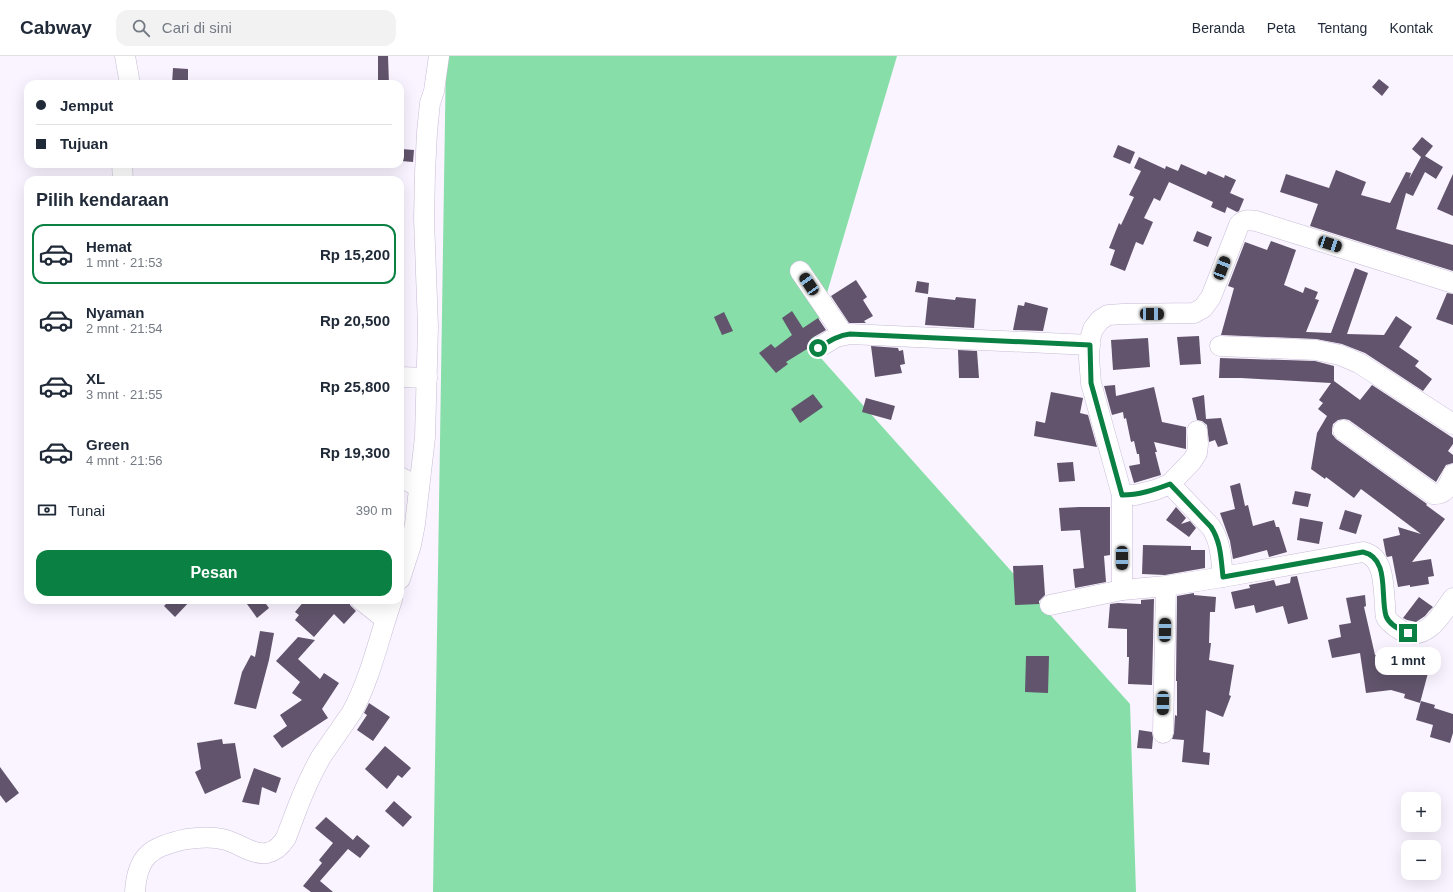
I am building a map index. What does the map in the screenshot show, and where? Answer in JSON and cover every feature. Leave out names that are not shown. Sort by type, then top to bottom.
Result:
[{"type":"street","points":[[125,56],[129,80]]},
{"type":"street","points":[[404,567],[411,545],[425,437],[428,327],[424,219],[425,173],[430,103],[434,91],[439,56]]},
{"type":"street","points":[[1122,590],[1122,495],[1091,383],[1090,345],[1093,329],[1100,320],[1108,315],[1123,314],[1194,314],[1203,308],[1211,297],[1239,225],[1241,222],[1247,220],[1256,221],[1453,283]]},
{"type":"street","points":[[800,271],[843,334]]},
{"type":"street","points":[[818,348],[843,334],[1090,345]]},
{"type":"street","points":[[1220,346],[1316,350],[1340,355],[1358,363],[1453,424]]},
{"type":"street","points":[[404,377],[427,378]]},
{"type":"street","points":[[1343,430],[1433,494],[1440,494],[1445,491],[1453,474]]},
{"type":"street","points":[[1122,495],[1135,495],[1155,490],[1170,484],[1192,461],[1197,453],[1197,431]]},
{"type":"street","points":[[404,479],[419,487]]},
{"type":"street","points":[[1170,484],[1211,527],[1216,535],[1219,542],[1223,577]]},
{"type":"street","points":[[1050,605],[1122,590],[1166,586],[1363,552],[1375,557],[1381,573],[1386,616],[1390,622],[1400,629],[1408,633],[1425,631],[1431,627],[1453,598]]},
{"type":"street","points":[[1163,732],[1166,586]]},
{"type":"street","points":[[366,604],[385,619]]},
{"type":"street","points":[[135,892],[138,871],[141,863],[152,850],[162,846],[199,837],[215,837],[257,852],[267,853],[280,846],[286,838],[312,773],[352,712],[358,699],[370,668],[391,604]]},
{"type":"green space","points":[[446,56],[897,56],[811,347],[1130,704],[1136,892],[433,892]]},
{"type":"building","points":[[378,56],[388,56],[389,80],[378,80]]},
{"type":"building","points":[[173,68],[188,69],[188,80],[172,80]]},
{"type":"building","points":[[1379,79],[1389,87],[1382,96],[1372,87]]},
{"type":"building","points":[[1422,137],[1433,146],[1425,156],[1443,167],[1436,179],[1425,172],[1413,196],[1406,193],[1396,229],[1453,245],[1453,271],[1310,226],[1318,204],[1280,192],[1286,174],[1329,188],[1336,170],[1366,182],[1361,195],[1390,203],[1406,172],[1411,173],[1409,179],[1421,157],[1412,149]]},
{"type":"building","points":[[1118,145],[1135,152],[1130,164],[1113,157]]},
{"type":"building","points":[[404,149],[414,150],[413,162],[404,161]]},
{"type":"building","points":[[1139,157],[1165,169],[1166,166],[1178,171],[1181,164],[1206,175],[1208,171],[1224,178],[1225,175],[1236,180],[1230,193],[1244,199],[1239,211],[1237,212],[1227,207],[1225,213],[1211,207],[1213,202],[1169,182],[1160,201],[1154,198],[1144,218],[1153,222],[1143,245],[1136,242],[1125,271],[1110,265],[1115,250],[1109,248],[1119,223],[1121,225],[1134,197],[1129,195],[1141,171],[1134,168]]},
{"type":"building","points":[[1453,174],[1453,216],[1437,209]]},
{"type":"building","points":[[1197,231],[1212,237],[1208,247],[1193,241]]},
{"type":"building","points":[[1271,241],[1296,250],[1284,285],[1303,293],[1305,287],[1318,292],[1315,299],[1319,300],[1306,332],[1331,333],[1355,268],[1368,273],[1347,334],[1384,335],[1396,316],[1412,327],[1399,347],[1419,361],[1415,366],[1432,379],[1423,391],[1365,353],[1342,344],[1316,339],[1221,335],[1234,288],[1228,286],[1245,242],[1267,250]]},
{"type":"building","points":[[856,280],[867,297],[863,300],[873,316],[864,321],[866,323],[849,323],[831,296]]},
{"type":"building","points":[[917,281],[929,283],[928,294],[915,292]]},
{"type":"building","points":[[1447,293],[1453,294],[1453,325],[1436,319]]},
{"type":"building","points":[[928,297],[955,300],[956,297],[976,299],[974,328],[925,325]]},
{"type":"building","points":[[1025,302],[1048,308],[1043,331],[1013,330],[1018,305],[1024,306]]},
{"type":"building","points":[[792,311],[803,328],[818,318],[826,330],[812,338],[808,343],[807,349],[786,362],[788,364],[776,373],[759,353],[771,344],[775,348],[792,335],[782,318]]},
{"type":"building","points":[[724,312],[733,331],[722,335],[714,317]]},
{"type":"building","points":[[1199,336],[1201,364],[1180,365],[1177,337]]},
{"type":"building","points":[[1148,338],[1150,367],[1113,370],[1111,340]]},
{"type":"building","points":[[871,346],[898,348],[899,351],[903,350],[905,364],[900,365],[902,373],[875,377]]},
{"type":"building","points":[[958,350],[977,351],[979,378],[959,378]]},
{"type":"building","points":[[1220,358],[1315,361],[1334,366],[1334,381],[1360,400],[1372,385],[1453,438],[1453,444],[1448,451],[1453,455],[1453,463],[1446,465],[1436,482],[1349,420],[1338,420],[1333,424],[1332,429],[1332,434],[1336,439],[1427,504],[1426,505],[1445,519],[1412,562],[1431,559],[1434,576],[1428,577],[1429,584],[1398,587],[1392,556],[1387,557],[1383,539],[1400,535],[1398,527],[1421,534],[1361,489],[1354,498],[1326,477],[1325,479],[1311,469],[1317,433],[1327,416],[1318,409],[1323,403],[1319,400],[1331,383],[1219,378]]},
{"type":"building","points":[[1115,385],[1116,396],[1154,387],[1162,422],[1186,427],[1186,449],[1154,442],[1161,475],[1134,483],[1129,466],[1140,464],[1139,454],[1137,454],[1134,441],[1131,442],[1126,418],[1124,419],[1123,412],[1112,415],[1104,386]]},
{"type":"building","points":[[1051,392],[1083,398],[1080,413],[1088,415],[1097,447],[1034,436],[1036,421],[1045,423]]},
{"type":"building","points":[[813,394],[823,407],[800,423],[791,409]]},
{"type":"building","points":[[1204,395],[1206,419],[1221,418],[1228,444],[1218,447],[1215,440],[1209,442],[1207,425],[1202,421],[1197,420],[1192,398]]},
{"type":"building","points":[[866,398],[895,406],[891,420],[862,412]]},
{"type":"building","points":[[1073,462],[1075,481],[1059,482],[1057,463]]},
{"type":"building","points":[[1240,483],[1245,506],[1248,505],[1253,526],[1274,520],[1276,527],[1279,527],[1287,552],[1269,557],[1267,550],[1233,559],[1230,541],[1220,513],[1235,509],[1230,486]]},
{"type":"building","points":[[1295,491],[1311,494],[1308,507],[1292,504]]},
{"type":"building","points":[[1110,507],[1110,555],[1104,556],[1106,582],[1075,588],[1073,569],[1084,568],[1080,530],[1061,531],[1059,508]]},
{"type":"building","points":[[1176,507],[1186,518],[1181,524],[1190,521],[1196,528],[1189,537],[1166,520]]},
{"type":"building","points":[[1345,510],[1362,515],[1356,534],[1339,529]]},
{"type":"building","points":[[1300,518],[1323,522],[1319,544],[1297,540]]},
{"type":"building","points":[[1143,545],[1191,546],[1191,550],[1205,550],[1205,568],[1165,575],[1142,574]]},
{"type":"building","points":[[1043,565],[1045,595],[1039,601],[1039,604],[1015,605],[1013,566]]},
{"type":"building","points":[[1297,576],[1308,619],[1288,624],[1283,606],[1256,613],[1254,605],[1235,609],[1231,592],[1250,588],[1249,585],[1274,580],[1276,586],[1290,583],[1291,577]]},
{"type":"building","points":[[1194,593],[1194,595],[1216,597],[1215,612],[1210,612],[1209,643],[1211,643],[1209,660],[1234,665],[1229,695],[1231,696],[1223,717],[1206,710],[1203,752],[1210,753],[1209,765],[1182,762],[1184,740],[1172,739],[1174,733],[1175,715],[1177,716],[1177,596]]},
{"type":"building","points":[[1365,595],[1366,606],[1364,607],[1375,655],[1379,655],[1381,668],[1412,665],[1412,669],[1428,673],[1420,703],[1404,698],[1405,694],[1391,690],[1366,693],[1360,653],[1332,658],[1328,640],[1341,637],[1339,625],[1351,623],[1346,598]]},
{"type":"building","points":[[1419,597],[1433,607],[1425,616],[1416,622],[1403,618]]},
{"type":"building","points":[[1154,599],[1152,685],[1128,684],[1129,657],[1127,657],[1127,629],[1108,628],[1110,604],[1141,604],[1141,600]]},
{"type":"building","points":[[166,604],[187,604],[175,617],[164,606]]},
{"type":"building","points":[[247,604],[266,604],[269,608],[257,618]]},
{"type":"building","points":[[302,604],[350,604],[356,611],[344,624],[334,614],[314,637],[295,620],[299,615],[295,612]]},
{"type":"building","points":[[260,631],[274,633],[269,660],[256,709],[234,704],[242,672],[251,655],[255,657]]},
{"type":"building","points":[[298,637],[315,640],[298,659],[320,679],[324,673],[339,683],[322,709],[328,718],[282,748],[273,736],[287,726],[280,715],[302,700],[292,693],[300,682],[276,661]]},
{"type":"building","points":[[1026,656],[1049,656],[1048,693],[1025,692]]},
{"type":"building","points":[[1421,701],[1435,705],[1434,708],[1453,714],[1453,733],[1450,743],[1430,737],[1433,725],[1416,720]]},
{"type":"building","points":[[369,703],[390,717],[373,741],[357,730],[367,715],[364,713]]},
{"type":"building","points":[[1139,730],[1152,732],[1152,749],[1137,748]]},
{"type":"building","points":[[222,739],[223,744],[235,743],[241,778],[205,794],[195,772],[201,769],[197,743]]},
{"type":"building","points":[[385,746],[411,768],[402,778],[398,775],[387,789],[365,769]]},
{"type":"building","points":[[0,767],[19,793],[6,803],[0,795]]},
{"type":"building","points":[[254,768],[281,778],[276,793],[262,787],[259,805],[242,802]]},
{"type":"building","points":[[394,801],[412,817],[403,827],[385,811]]},
{"type":"building","points":[[326,817],[353,840],[357,835],[370,846],[360,858],[348,849],[320,881],[333,892],[311,892],[303,886],[322,863],[319,860],[333,843],[315,828]]},
{"type":"route","points":[[818,348],[843,334],[1090,345],[1089,358],[1091,383],[1122,495],[1135,495],[1155,490],[1170,484],[1211,527],[1216,535],[1219,542],[1223,577],[1363,552],[1370,554],[1375,557],[1381,573],[1386,616],[1390,622],[1408,633]]}]
